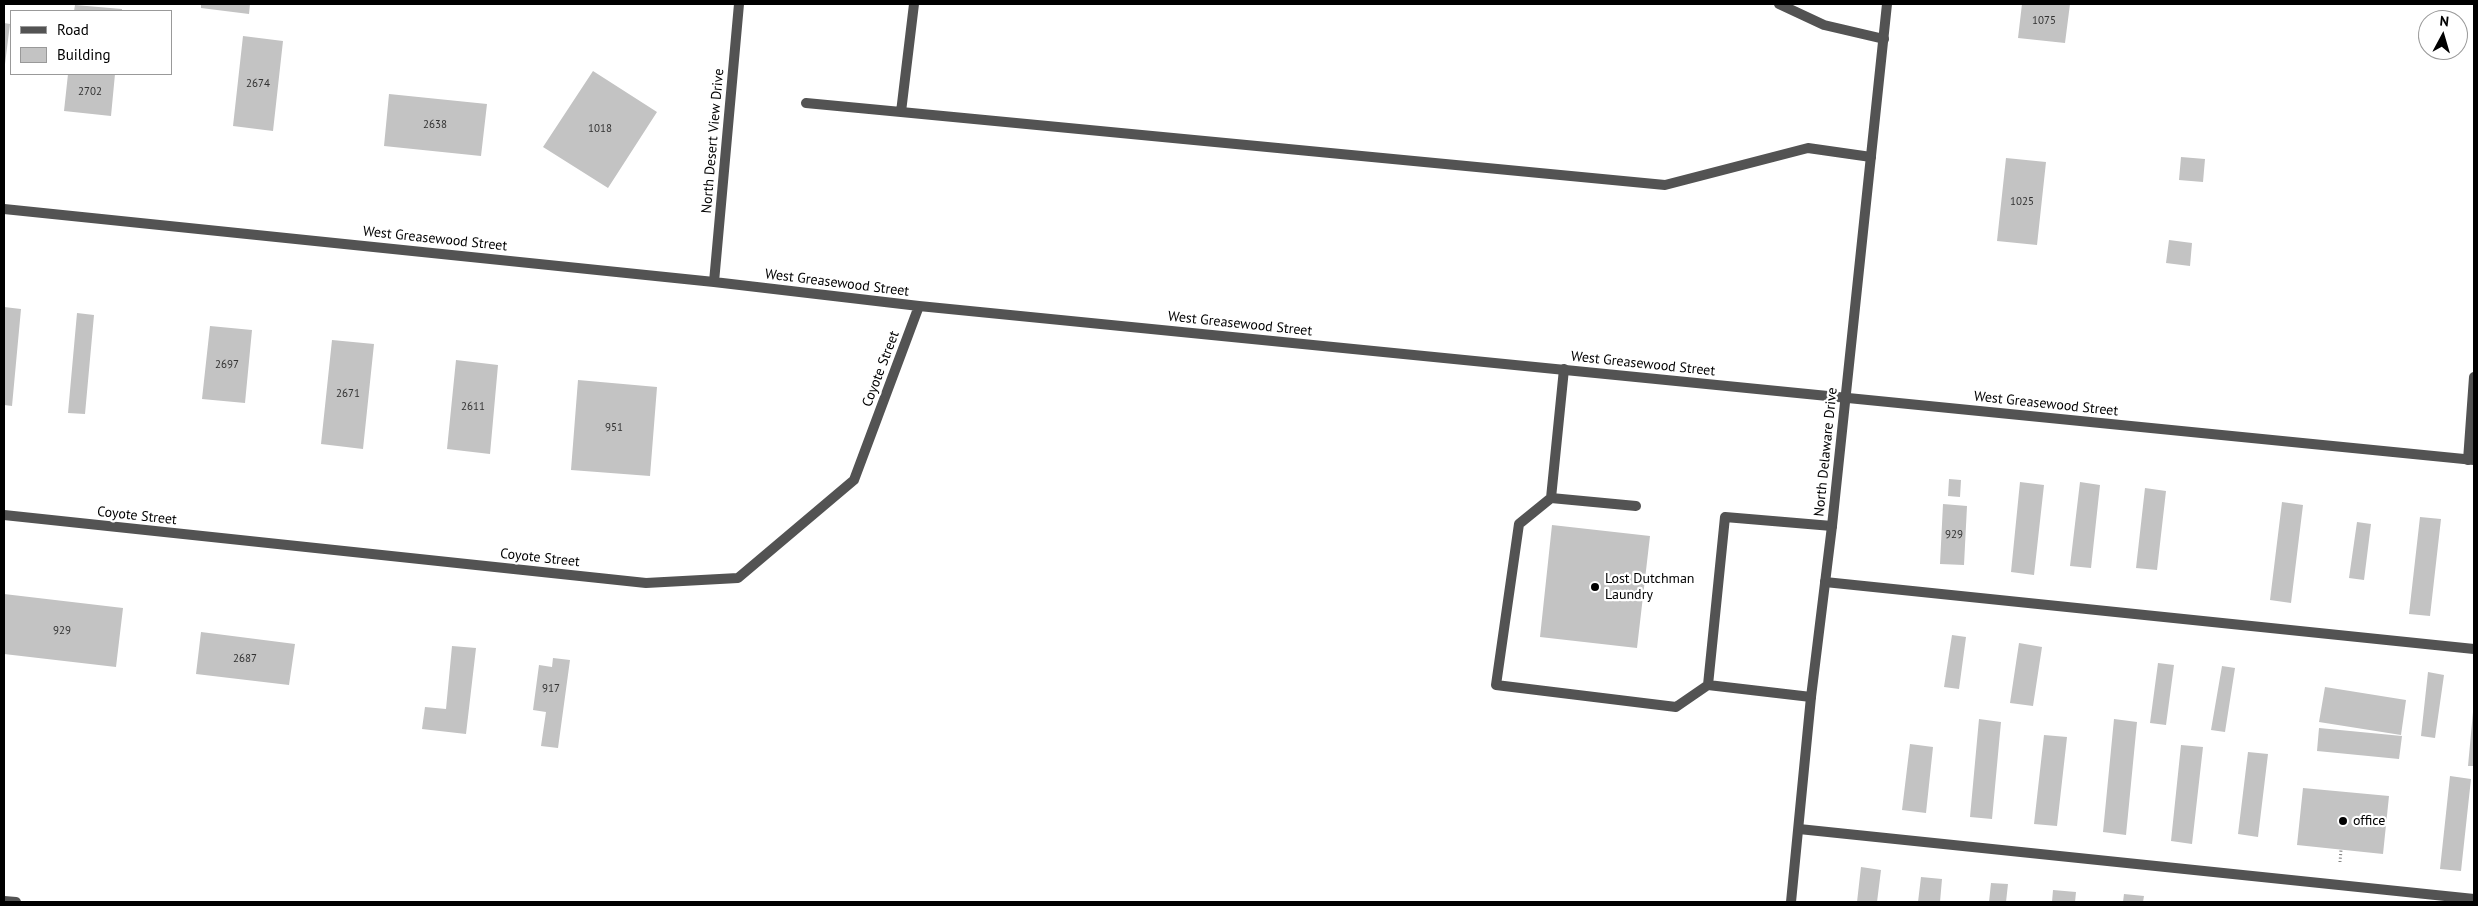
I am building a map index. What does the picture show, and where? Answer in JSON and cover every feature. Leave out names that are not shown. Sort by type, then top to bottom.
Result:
[{"type":"street","name":"North Desert View Drive","points":[[714,282],[739,4]]},
{"type":"street","points":[[902,112],[914,4]]},
{"type":"street","points":[[1780,4],[1824,25],[1884,38]]},
{"type":"street","name":"North Delaware Drive","points":[[1792,902],[1811,697],[1832,526],[1887,4]]},
{"type":"street","points":[[806,103],[1665,185],[1808,148],[1871,157]]},
{"type":"street","name":"West Greasewood Street","points":[[4,209],[714,282],[919,306],[2471,460]]},
{"type":"street","name":"Coyote Street","points":[[4,516],[646,583],[738,578],[854,480],[919,306]]},
{"type":"street","points":[[1551,498],[1564,369]]},
{"type":"street","points":[[2471,460],[2474,377]]},
{"type":"street","points":[[1636,506],[1551,498],[1519,524],[1496,685],[1676,707],[1708,685],[1811,697]]},
{"type":"street","points":[[1708,685],[1725,517],[1832,526]]},
{"type":"street","points":[[1825,582],[2474,649]]},
{"type":"street","points":[[1799,829],[2474,899]]},
{"type":"street","points":[[4,901],[16,902]]},
{"type":"building","points":[[201,4],[250,4],[249,14],[201,8]]},
{"type":"building","points":[[2022,4],[2070,4],[2065,43],[2018,38]]},
{"type":"building","points":[[75,5],[122,9],[122,10],[74,10]]},
{"type":"building","points":[[4,23],[10,24],[5,64],[4,63]]},
{"type":"building","points":[[243,36],[283,41],[273,131],[233,126]]},
{"type":"building","points":[[593,71],[657,112],[608,188],[543,147]]},
{"type":"building","points":[[68,75],[115,75],[111,116],[64,111]]},
{"type":"building","points":[[389,94],[487,104],[481,156],[384,146]]},
{"type":"building","points":[[2181,157],[2205,159],[2203,182],[2179,180]]},
{"type":"building","points":[[2006,158],[2046,162],[2037,245],[1997,241]]},
{"type":"building","points":[[2169,240],[2192,243],[2190,266],[2166,263]]},
{"type":"building","points":[[4,307],[21,309],[12,406],[4,405]]},
{"type":"building","points":[[77,313],[94,315],[85,414],[68,413]]},
{"type":"building","points":[[210,326],[252,330],[245,403],[202,399]]},
{"type":"building","points":[[332,340],[374,344],[363,449],[321,444]]},
{"type":"building","points":[[456,360],[498,365],[490,454],[447,449]]},
{"type":"building","points":[[578,380],[657,387],[650,476],[571,470]]},
{"type":"building","points":[[1949,479],[1961,480],[1960,497],[1948,496]]},
{"type":"building","points":[[2020,482],[2044,485],[2034,575],[2011,572]]},
{"type":"building","points":[[2080,482],[2100,485],[2091,568],[2070,566]]},
{"type":"building","points":[[2145,488],[2166,491],[2157,570],[2136,568]]},
{"type":"building","points":[[2282,502],[2303,505],[2291,603],[2270,600]]},
{"type":"building","points":[[1943,504],[1967,506],[1964,565],[1940,564]]},
{"type":"building","points":[[2420,517],[2441,519],[2430,616],[2409,614]]},
{"type":"building","points":[[2357,522],[2371,524],[2364,580],[2349,578]]},
{"type":"building","name":"Lost Dutchman Laundry","points":[[1552,525],[1650,536],[1637,648],[1540,637]]},
{"type":"building","points":[[4,594],[123,608],[116,667],[4,654]]},
{"type":"building","points":[[201,632],[295,644],[289,685],[196,674]]},
{"type":"building","points":[[1952,635],[1966,637],[1959,689],[1944,687]]},
{"type":"building","points":[[2019,643],[2042,647],[2033,706],[2010,703]]},
{"type":"building","points":[[452,646],[476,648],[466,734],[422,729],[425,707],[446,709]]},
{"type":"building","points":[[553,658],[570,660],[558,748],[541,746],[546,712],[533,710],[539,665],[552,667]]},
{"type":"building","points":[[2158,663],[2174,665],[2166,725],[2150,723]]},
{"type":"building","points":[[2222,666],[2235,668],[2225,732],[2211,730]]},
{"type":"building","points":[[2428,672],[2444,675],[2435,738],[2421,736]]},
{"type":"building","points":[[2325,687],[2406,700],[2401,735],[2319,722]]},
{"type":"building","points":[[2473,712],[2474,766],[2468,766]]},
{"type":"building","points":[[1979,719],[2001,722],[1992,819],[1970,817]]},
{"type":"building","points":[[2114,719],[2137,722],[2126,835],[2103,832]]},
{"type":"building","points":[[2319,728],[2402,736],[2399,759],[2317,751]]},
{"type":"building","points":[[2044,735],[2067,737],[2057,826],[2034,824]]},
{"type":"building","points":[[1910,744],[1933,747],[1926,813],[1902,810]]},
{"type":"building","points":[[2181,745],[2203,747],[2192,844],[2171,841]]},
{"type":"building","points":[[2248,752],[2268,754],[2258,837],[2238,834]]},
{"type":"building","points":[[2450,776],[2471,779],[2461,871],[2440,869]]},
{"type":"building","name":"office","points":[[2303,788],[2389,796],[2383,854],[2297,845]]},
{"type":"building","points":[[1861,867],[1881,870],[1877,902],[1857,902]]},
{"type":"building","points":[[1921,877],[1942,879],[1940,902],[1918,902]]},
{"type":"building","points":[[1991,883],[2008,884],[2006,902],[1989,902]]},
{"type":"building","points":[[2053,890],[2076,892],[2075,902],[2052,902]]},
{"type":"building","points":[[2124,894],[2144,896],[2143,902],[2123,902]]},
{"type":"place","name":"Lost Dutchman Laundry","points":[[1595,587]]},
{"type":"place","name":"office","points":[[2343,821]]}]
